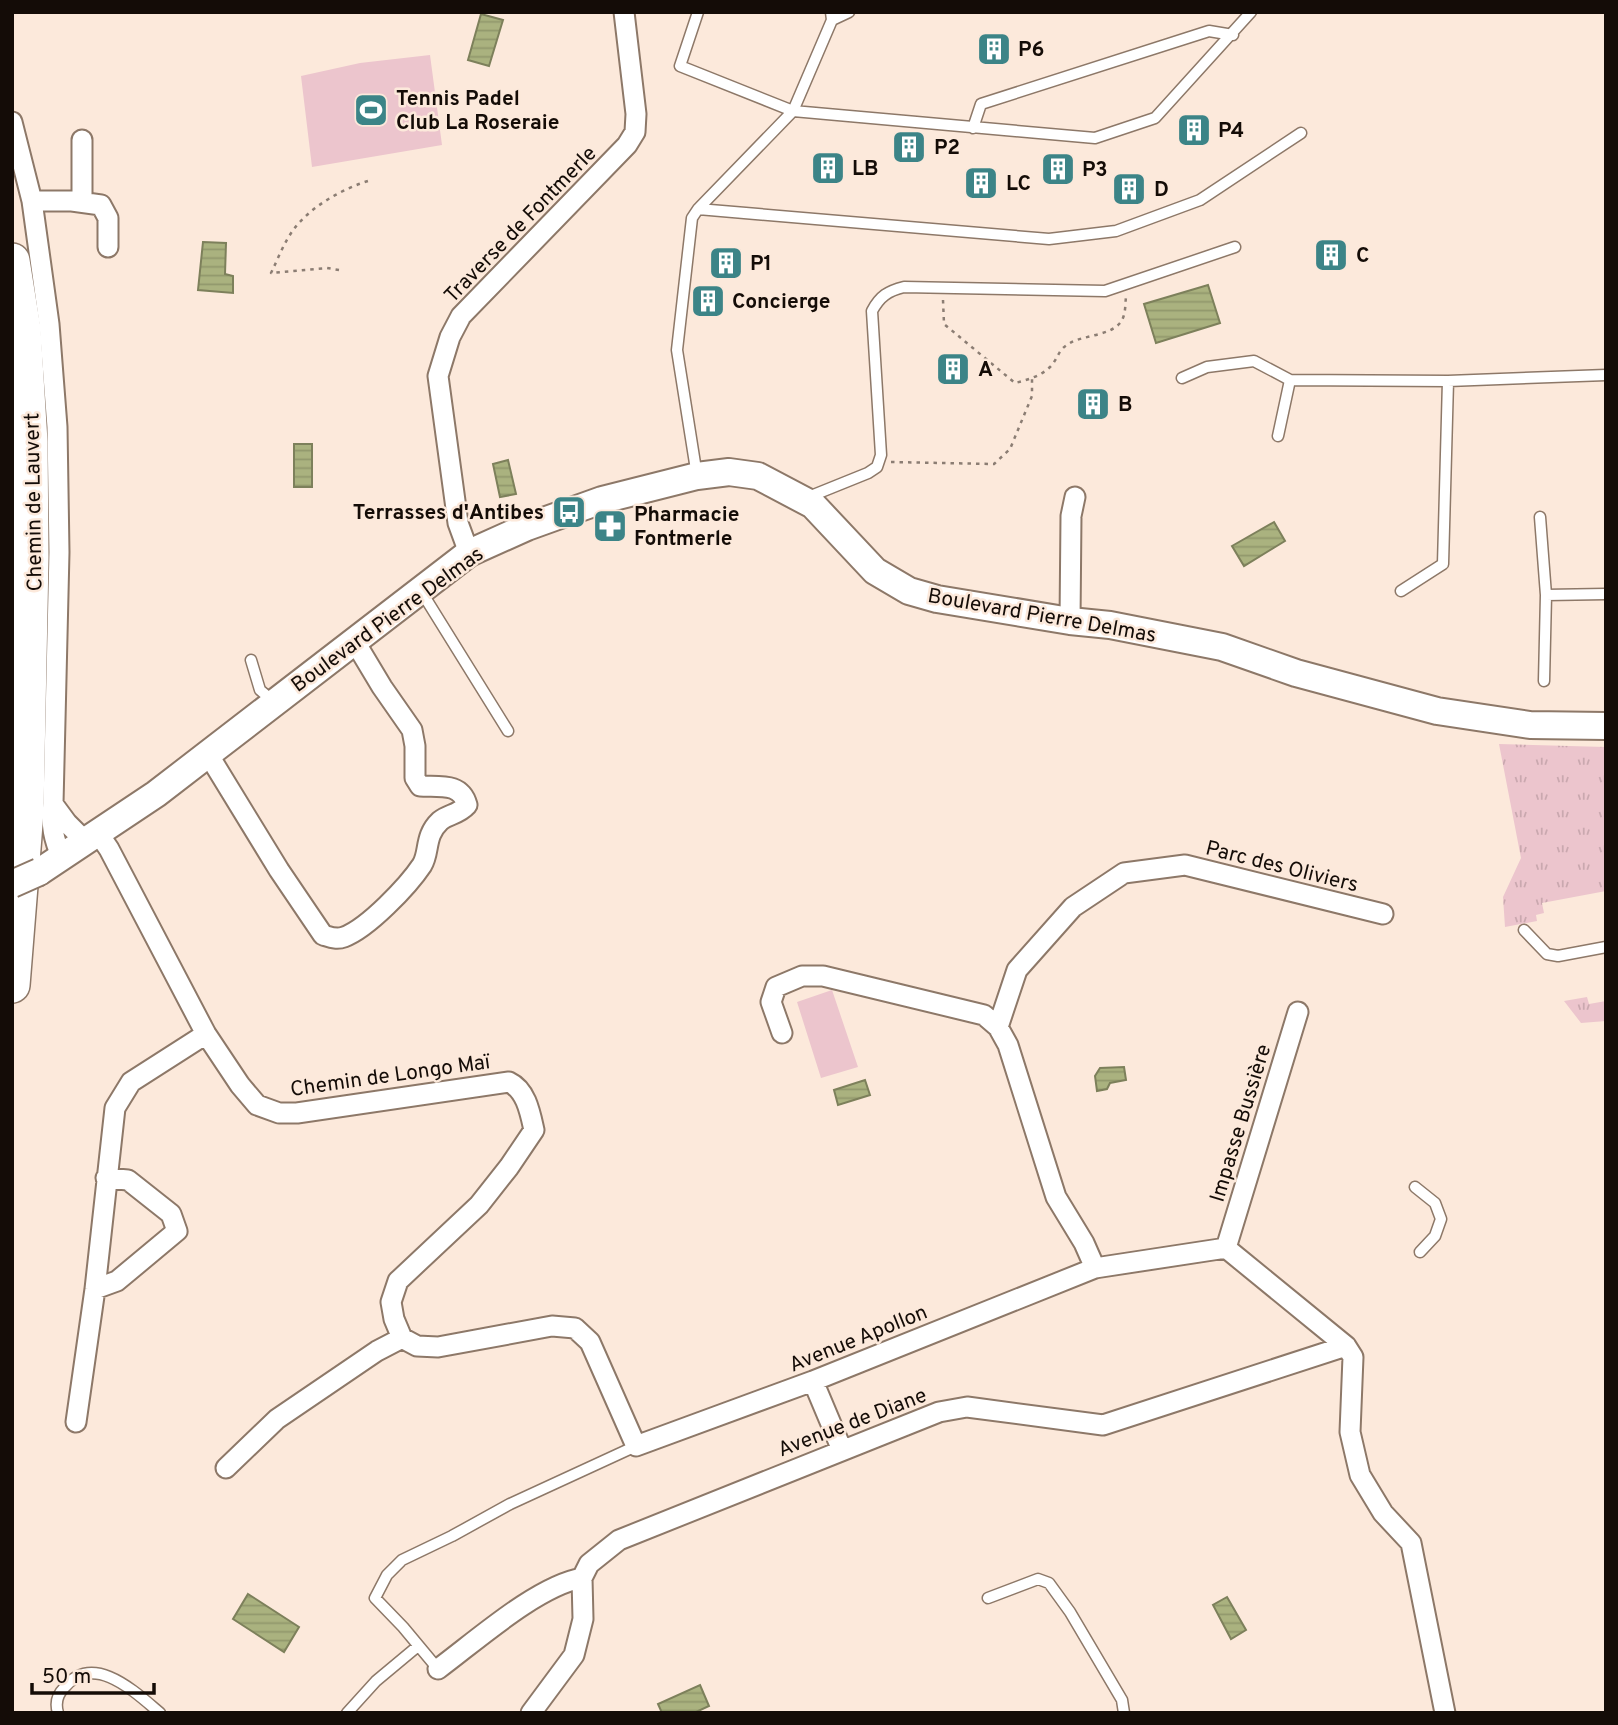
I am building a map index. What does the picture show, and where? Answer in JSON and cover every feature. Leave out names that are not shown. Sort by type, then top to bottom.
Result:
[{"type":"highway","points":[[12,261],[24,341],[30,442],[32,557],[26,811],[12,985]]},
{"type":"street","name":"Traverse de Fontmerle","points":[[469,553],[458,523],[438,376],[450,337],[461,316],[627,145],[635,132],[636,114],[624,12]]},
{"type":"street","name":"Chemin de Lauvert","points":[[12,122],[32,201],[49,324],[57,427],[59,552],[51,820],[62,859]]},
{"type":"street","points":[[82,140],[82,202]]},
{"type":"street","points":[[32,201],[101,205],[108,218],[108,247]]},
{"type":"street","name":"Boulevard Pierre Delmas","points":[[12,884],[62,859],[156,794],[469,553],[527,527],[602,500],[697,476],[729,472],[758,476],[813,505],[875,571],[909,591],[937,599],[1110,625],[1222,646],[1296,673],[1437,711],[1530,725],[1606,726]]},
{"type":"street","points":[[1070,621],[1071,516],[1075,497]]},
{"type":"street","points":[[208,754],[272,859],[323,935],[344,937],[369,922],[411,880],[424,861],[429,836],[441,820],[454,816],[467,804],[459,791],[452,787],[420,786],[415,778],[412,730],[382,688],[355,642]]},
{"type":"street","points":[[53,804],[66,823],[92,838]]},
{"type":"street","name":"Chemin de Longo Maï","points":[[92,838],[109,849],[206,1034],[240,1085],[257,1105],[279,1113],[297,1114],[509,1082],[516,1086],[529,1107],[534,1130],[479,1205],[398,1280],[391,1302],[402,1338]]},
{"type":"street","name":"Parc des Oliviers","points":[[998,1027],[1017,970],[1073,907],[1124,873],[1185,865],[1383,914]]},
{"type":"street","points":[[782,1033],[771,1002],[776,987],[802,976],[823,976],[984,1015],[998,1027],[1007,1045],[1056,1197],[1096,1268]]},
{"type":"street","name":"Impasse Bussière","points":[[1226,1248],[1298,1012]]},
{"type":"street","points":[[76,1422],[95,1289],[115,1108],[131,1082],[206,1034]]},
{"type":"street","points":[[95,1289],[117,1281],[177,1231],[171,1214],[128,1180],[106,1178]]},
{"type":"street","points":[[1226,1248],[1346,1346],[1353,1357],[1350,1432],[1360,1475],[1383,1513],[1410,1543],[1445,1713]]},
{"type":"street","name":"Avenue Apollon","points":[[636,1446],[813,1381],[1096,1268],[1226,1248]]},
{"type":"street","points":[[226,1468],[277,1419],[377,1351],[402,1338],[417,1346],[438,1347],[552,1326],[575,1328],[590,1342],[636,1446]]},
{"type":"street","name":"Avenue de Diane","points":[[582,1578],[589,1564],[619,1540],[939,1412],[967,1407],[1103,1425],[1346,1346]]},
{"type":"street","points":[[813,1381],[842,1450]]},
{"type":"street","points":[[438,1669],[531,1601],[565,1581],[582,1578],[583,1619],[573,1655],[531,1713]]},
{"type":"lane","points":[[698,12],[680,66],[793,111],[1095,138],[1155,118],[1251,12]]},
{"type":"lane","points":[[697,476],[677,350],[692,218],[793,111],[832,16],[849,12]]},
{"type":"lane","points":[[973,128],[981,104],[1209,31],[1233,35]]},
{"type":"lane","points":[[698,209],[1049,239],[1116,231],[1200,200],[1301,133]]},
{"type":"lane","points":[[803,499],[877,467],[881,455],[872,311],[878,300],[889,290],[904,287],[1105,291],[1235,247]]},
{"type":"lane","points":[[1182,379],[1207,367],[1254,361],[1290,380],[1448,381],[1606,375]]},
{"type":"lane","points":[[1278,436],[1290,380]]},
{"type":"lane","points":[[1401,591],[1443,564],[1448,381]]},
{"type":"lane","points":[[1540,517],[1546,595],[1544,681]]},
{"type":"lane","points":[[421,590],[509,731]]},
{"type":"lane","points":[[1546,595],[1606,594]]},
{"type":"lane","points":[[251,660],[260,690],[275,702]]},
{"type":"lane","points":[[1524,930],[1547,954],[1558,956],[1606,947]]},
{"type":"lane","points":[[1415,1187],[1435,1203],[1441,1219],[1435,1236],[1420,1252]]},
{"type":"lane","points":[[438,1669],[375,1598],[387,1576],[402,1560],[510,1504],[636,1446]]},
{"type":"lane","points":[[988,1598],[1038,1579],[1049,1583],[1070,1612],[1122,1699],[1124,1713]]},
{"type":"lane","points":[[347,1713],[376,1681],[418,1646]]},
{"type":"lane","points":[[58,1713],[58,1695],[70,1680],[83,1673],[105,1674],[123,1682],[160,1713]]},
{"type":"path","points":[[339,270],[327,268],[271,273],[294,228],[322,203],[371,180]]},
{"type":"path","points":[[943,288],[944,324],[1015,383],[1032,379],[1050,367],[1061,348],[1077,339],[1119,325],[1124,317],[1128,283]]},
{"type":"path","points":[[879,461],[994,464],[1010,449],[1031,396],[1032,379]]},
{"type":"green space","name":"Tennis Padel Club La Roseraie","points":[[430,55],[442,145],[312,167],[301,76],[360,63]]},
{"type":"green space","points":[[1499,744],[1606,747],[1606,891],[1542,903],[1544,913],[1536,915],[1537,921],[1505,927],[1503,897],[1521,858]]},
{"type":"green space","points":[[832,990],[858,1067],[821,1078],[797,1002]]},
{"type":"green space","points":[[1587,997],[1589,1004],[1606,1001],[1606,1021],[1581,1023],[1564,1001]]},
{"type":"shaded area","points":[[481,14],[503,20],[489,66],[468,60]]},
{"type":"shaded area","points":[[203,242],[226,243],[225,274],[233,276],[233,293],[198,290]]},
{"type":"shaded area","points":[[1208,285],[1220,323],[1156,343],[1144,304]]},
{"type":"shaded area","points":[[294,444],[312,444],[312,487],[294,487]]},
{"type":"shaded area","points":[[508,460],[516,494],[500,497],[493,464]]},
{"type":"shaded area","points":[[1274,522],[1285,541],[1244,566],[1232,546]]},
{"type":"shaded area","points":[[1124,1067],[1126,1080],[1110,1083],[1107,1089],[1097,1091],[1095,1076],[1100,1068]]},
{"type":"shaded area","points":[[865,1080],[870,1095],[838,1105],[834,1090]]},
{"type":"shaded area","points":[[248,1594],[299,1627],[284,1652],[233,1619]]},
{"type":"shaded area","points":[[1227,1597],[1246,1630],[1231,1639],[1213,1605]]},
{"type":"shaded area","points":[[700,1685],[709,1706],[694,1713],[662,1713],[658,1704]]},
{"type":"place","name":"P6","points":[[994,49]]},
{"type":"place","name":"Tennis Padel Club La Roseraie","points":[[371,110]]},
{"type":"place","name":"P4","points":[[1194,130]]},
{"type":"place","name":"P2","points":[[909,147]]},
{"type":"place","name":"LB","points":[[828,168]]},
{"type":"place","name":"P3","points":[[1058,169]]},
{"type":"place","name":"LC","points":[[981,183]]},
{"type":"place","name":"D","points":[[1129,189]]},
{"type":"place","name":"C","points":[[1331,255]]},
{"type":"place","name":"P1","points":[[726,263]]},
{"type":"place","name":"Concierge","points":[[708,301]]},
{"type":"place","name":"A","points":[[953,369]]},
{"type":"place","name":"B","points":[[1093,404]]},
{"type":"place","name":"Terrasses d'Antibes","points":[[569,512]]},
{"type":"place","name":"Pharmacie Fontmerle","points":[[610,526]]}]
